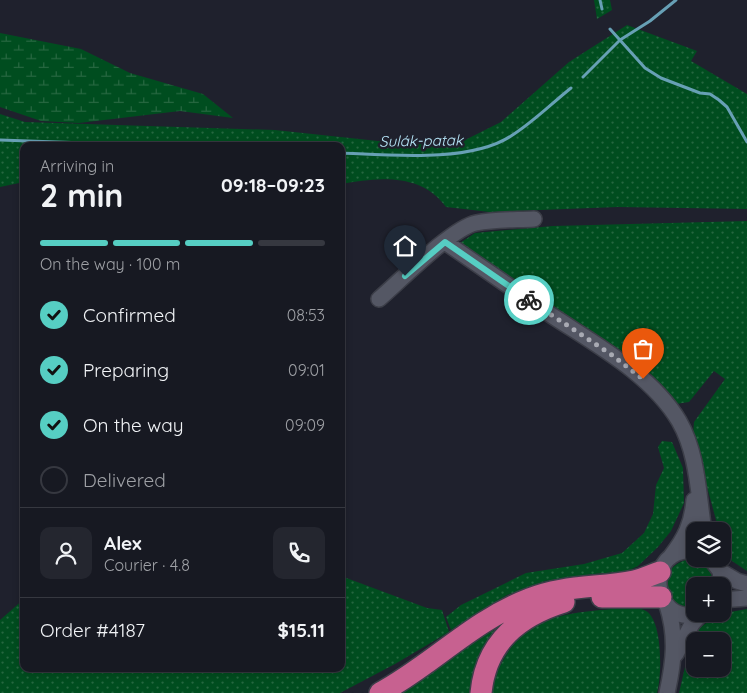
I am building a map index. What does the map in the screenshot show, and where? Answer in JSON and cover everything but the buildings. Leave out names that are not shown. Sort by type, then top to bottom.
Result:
[{"type":"highway","points":[[380,693],[475,627],[526,600],[559,590],[635,580],[665,564]]},
{"type":"highway","points":[[481,693],[487,668],[496,650],[514,627],[535,613],[566,601],[584,599],[631,596],[664,601]]},
{"type":"street","points":[[379,299],[462,228],[475,223],[534,219]]},
{"type":"street","points":[[445,242],[612,355],[643,379],[667,404],[679,421],[691,450],[696,469],[703,522]]},
{"type":"street","points":[[674,660],[673,628],[658,580],[665,564],[685,538],[693,515],[697,484]]},
{"type":"street","points":[[665,564],[680,552],[686,552]]},
{"type":"street","points":[[731,580],[747,584]]},
{"type":"street","points":[[731,599],[747,598]]},
{"type":"street","points":[[664,601],[674,611],[686,614]]},
{"type":"street","points":[[667,693],[674,660],[694,622]]},
{"type":"green space","points":[[594,0],[610,0],[612,10],[597,19]]},
{"type":"green space","points":[[627,25],[697,51],[691,61],[747,94],[747,209],[618,207],[490,212],[446,207],[425,188],[412,183],[384,179],[345,183],[345,142],[20,142],[20,183],[0,187],[0,114],[25,122],[275,130],[406,144],[459,143],[501,122],[569,62]]},
{"type":"green space","points":[[0,33],[81,49],[130,73],[203,94],[233,118],[180,111],[79,123],[41,121],[0,107]]},
{"type":"green space","points":[[747,221],[747,571],[731,560],[731,522],[717,522],[693,435],[694,422],[725,379],[714,371],[689,402],[676,404],[460,243],[475,233],[553,226]]},
{"type":"green space","points":[[662,441],[672,442],[683,468],[684,503],[671,531],[658,547],[638,566],[628,571],[545,581],[507,595],[451,630],[446,617],[461,605],[526,573],[584,564],[622,553],[644,533],[653,514],[656,485],[664,468],[658,447]]},
{"type":"green space","points":[[686,560],[686,567],[705,567],[709,570],[712,577],[686,577],[686,608],[677,606],[674,603],[665,586],[669,571]]},
{"type":"green space","points":[[345,577],[427,608],[442,610],[449,632],[395,664],[340,693],[0,693],[0,620],[20,602],[20,672],[345,672]]},
{"type":"green space","points":[[631,607],[646,611],[652,617],[656,626],[660,649],[660,674],[657,693],[491,693],[494,679],[505,657],[516,641],[530,630],[560,616]]},
{"type":"green space","points":[[747,609],[747,693],[679,693],[686,664],[686,677],[731,677],[731,632],[697,632],[698,629],[708,622],[731,622],[731,612]]},
{"type":"green space","points":[[510,616],[488,641],[476,664],[472,693],[395,693]]},
{"type":"waterway","points":[[600,0],[602,9]]},
{"type":"waterway","name":"Sulák-patak","points":[[583,77],[620,40],[650,21],[676,0]]},
{"type":"waterway","points":[[610,29],[645,68],[661,78],[700,93],[710,94],[719,100],[727,107],[747,142]]},
{"type":"waterway","name":"Sulák-patak","points":[[345,153],[405,156],[452,154],[494,145],[519,131],[571,88]]},
{"type":"waterway","name":"Sulák-patak","points":[[0,140],[57,142]]},
{"type":"way so far","points":[[529,300],[612,355],[643,379]]},
{"type":"route","points":[[405,276],[445,242],[529,300]]}]
